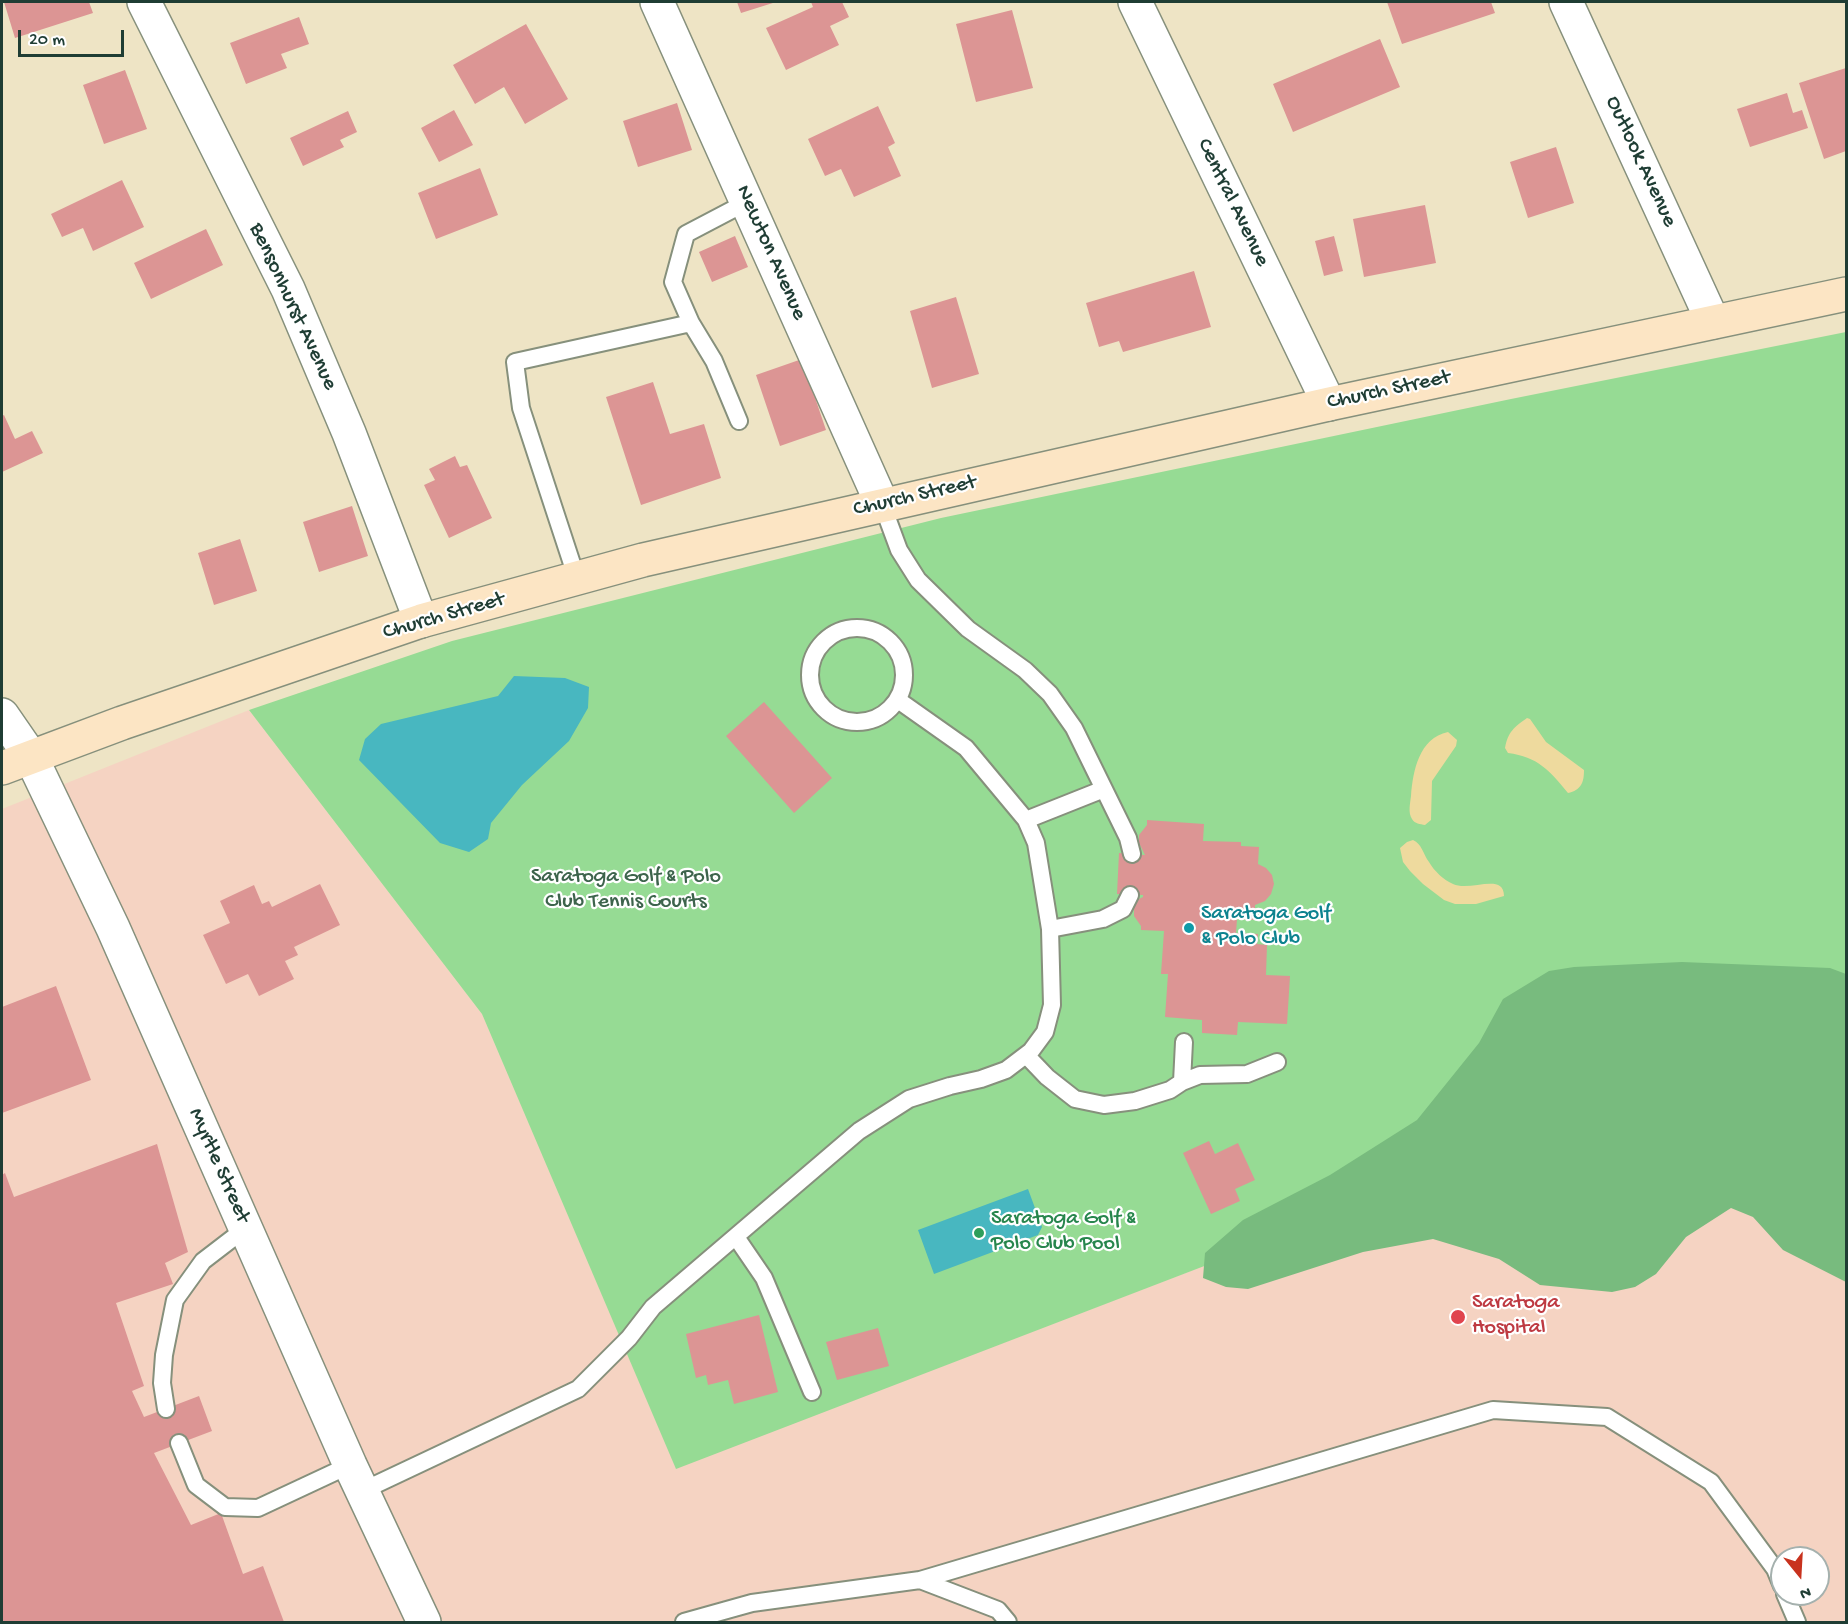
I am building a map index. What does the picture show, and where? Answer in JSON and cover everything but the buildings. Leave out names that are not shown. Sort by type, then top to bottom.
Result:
[{"type":"main road","name":"Church Street","points":[[16,763],[122,723],[421,621],[643,560],[1329,404],[1846,294]]},
{"type":"street","name":"Bensonhurst Avenue","points":[[144,2],[288,290],[349,433],[421,621]]},
{"type":"street","name":"Newton Avenue","points":[[657,2],[882,504]]},
{"type":"street","name":"Central Avenue","points":[[1135,2],[1329,404]]},
{"type":"street","name":"Outlook Avenue","points":[[1566,2],[1713,322]]},
{"type":"street","name":"Myrtle Street","points":[[2,715],[16,763],[113,928],[356,1478],[424,1623]]},
{"type":"lane","points":[[739,421],[714,362],[691,322],[673,282],[686,234],[747,202]]},
{"type":"lane","points":[[577,579],[521,408],[515,362],[691,322]]},
{"type":"lane","points":[[882,504],[899,550],[918,580],[968,629],[1024,670],[1050,694],[1074,728],[1128,838],[1132,854]]},
{"type":"lane","points":[[859,627],[875,631],[889,639],[899,652],[904,668],[904,685],[898,700],[887,712],[872,720],[856,723],[840,719],[825,711],[815,698],[810,682],[811,665],[817,650],[828,638],[842,630],[859,627]]},
{"type":"lane","points":[[180,1443],[196,1485],[225,1507],[258,1508],[356,1478],[578,1389],[629,1338],[652,1306],[859,1131],[909,1099],[1006,1070],[1026,1055],[1045,1032],[1052,1005],[1050,929],[1036,843],[1026,820],[966,748],[898,700]]},
{"type":"lane","points":[[1026,820],[1104,789]]},
{"type":"lane","points":[[1050,929],[1103,919],[1123,909],[1130,894]]},
{"type":"lane","points":[[1182,1082],[1184,1042]]},
{"type":"lane","points":[[1026,1055],[1047,1077],[1075,1099],[1104,1105],[1135,1101],[1170,1090],[1200,1075],[1247,1074],[1277,1062]]},
{"type":"lane","points":[[166,1409],[162,1383],[164,1355],[175,1300],[203,1261],[246,1228]]},
{"type":"lane","points":[[736,1237],[764,1278],[812,1392]]},
{"type":"lane","points":[[684,1623],[752,1603],[920,1580],[1493,1410],[1607,1417],[1711,1482],[1770,1562]]},
{"type":"lane","points":[[920,1580],[998,1610],[1008,1623]]},
{"type":"lane","points":[[1790,1606],[1797,1623]]},
{"type":"shaded area","name":"Saratoga Hospital","points":[[249,710],[482,1014],[676,1468],[1475,1162],[1846,1166],[1846,1622],[2,1622],[2,809]]},
{"type":"green space","name":"Saratoga Golf & Polo Club","points":[[1846,332],[1846,1166],[1475,1162],[676,1469],[482,1014],[249,710],[452,641],[941,518],[1511,399]]},
{"type":"green space","points":[[1682,962],[1830,968],[1846,974],[1846,1282],[1783,1250],[1753,1217],[1731,1208],[1686,1237],[1656,1274],[1635,1287],[1612,1292],[1540,1285],[1499,1259],[1433,1239],[1363,1252],[1248,1289],[1226,1287],[1203,1278],[1205,1253],[1243,1220],[1330,1175],[1417,1120],[1479,1043],[1503,999],[1549,971],[1574,967]]},
{"type":"sand","points":[[1527,718],[1546,742],[1584,770],[1579,788],[1568,793],[1535,761],[1508,753],[1505,748],[1510,734]]},
{"type":"sand","points":[[1448,732],[1457,740],[1456,746],[1432,781],[1431,820],[1425,825],[1418,824],[1412,819],[1410,811],[1416,766],[1424,748],[1430,741]]},
{"type":"sand","points":[[1413,840],[1434,869],[1453,884],[1460,886],[1498,885],[1503,889],[1504,896],[1476,904],[1455,904],[1444,900],[1423,884],[1403,862],[1400,848]]},
{"type":"water","points":[[514,676],[565,678],[589,687],[588,708],[569,741],[522,785],[491,823],[488,839],[469,852],[440,843],[359,760],[365,739],[381,724],[498,696]]},
{"type":"water","name":"Saratoga Golf & Polo Club Pool","points":[[1028,1189],[1042,1227],[1038,1235],[934,1274],[918,1230]]},
{"type":"place","name":"Saratoga Golf & Polo Club","points":[[1189,928]]},
{"type":"place","name":"Saratoga Golf & Polo Club Pool","points":[[979,1233]]},
{"type":"place","name":"Saratoga Hospital","points":[[1458,1317]]},
{"type":"park label","name":"Saratoga Golf & Polo Club Tennis Courts","points":[[626,890]]}]
